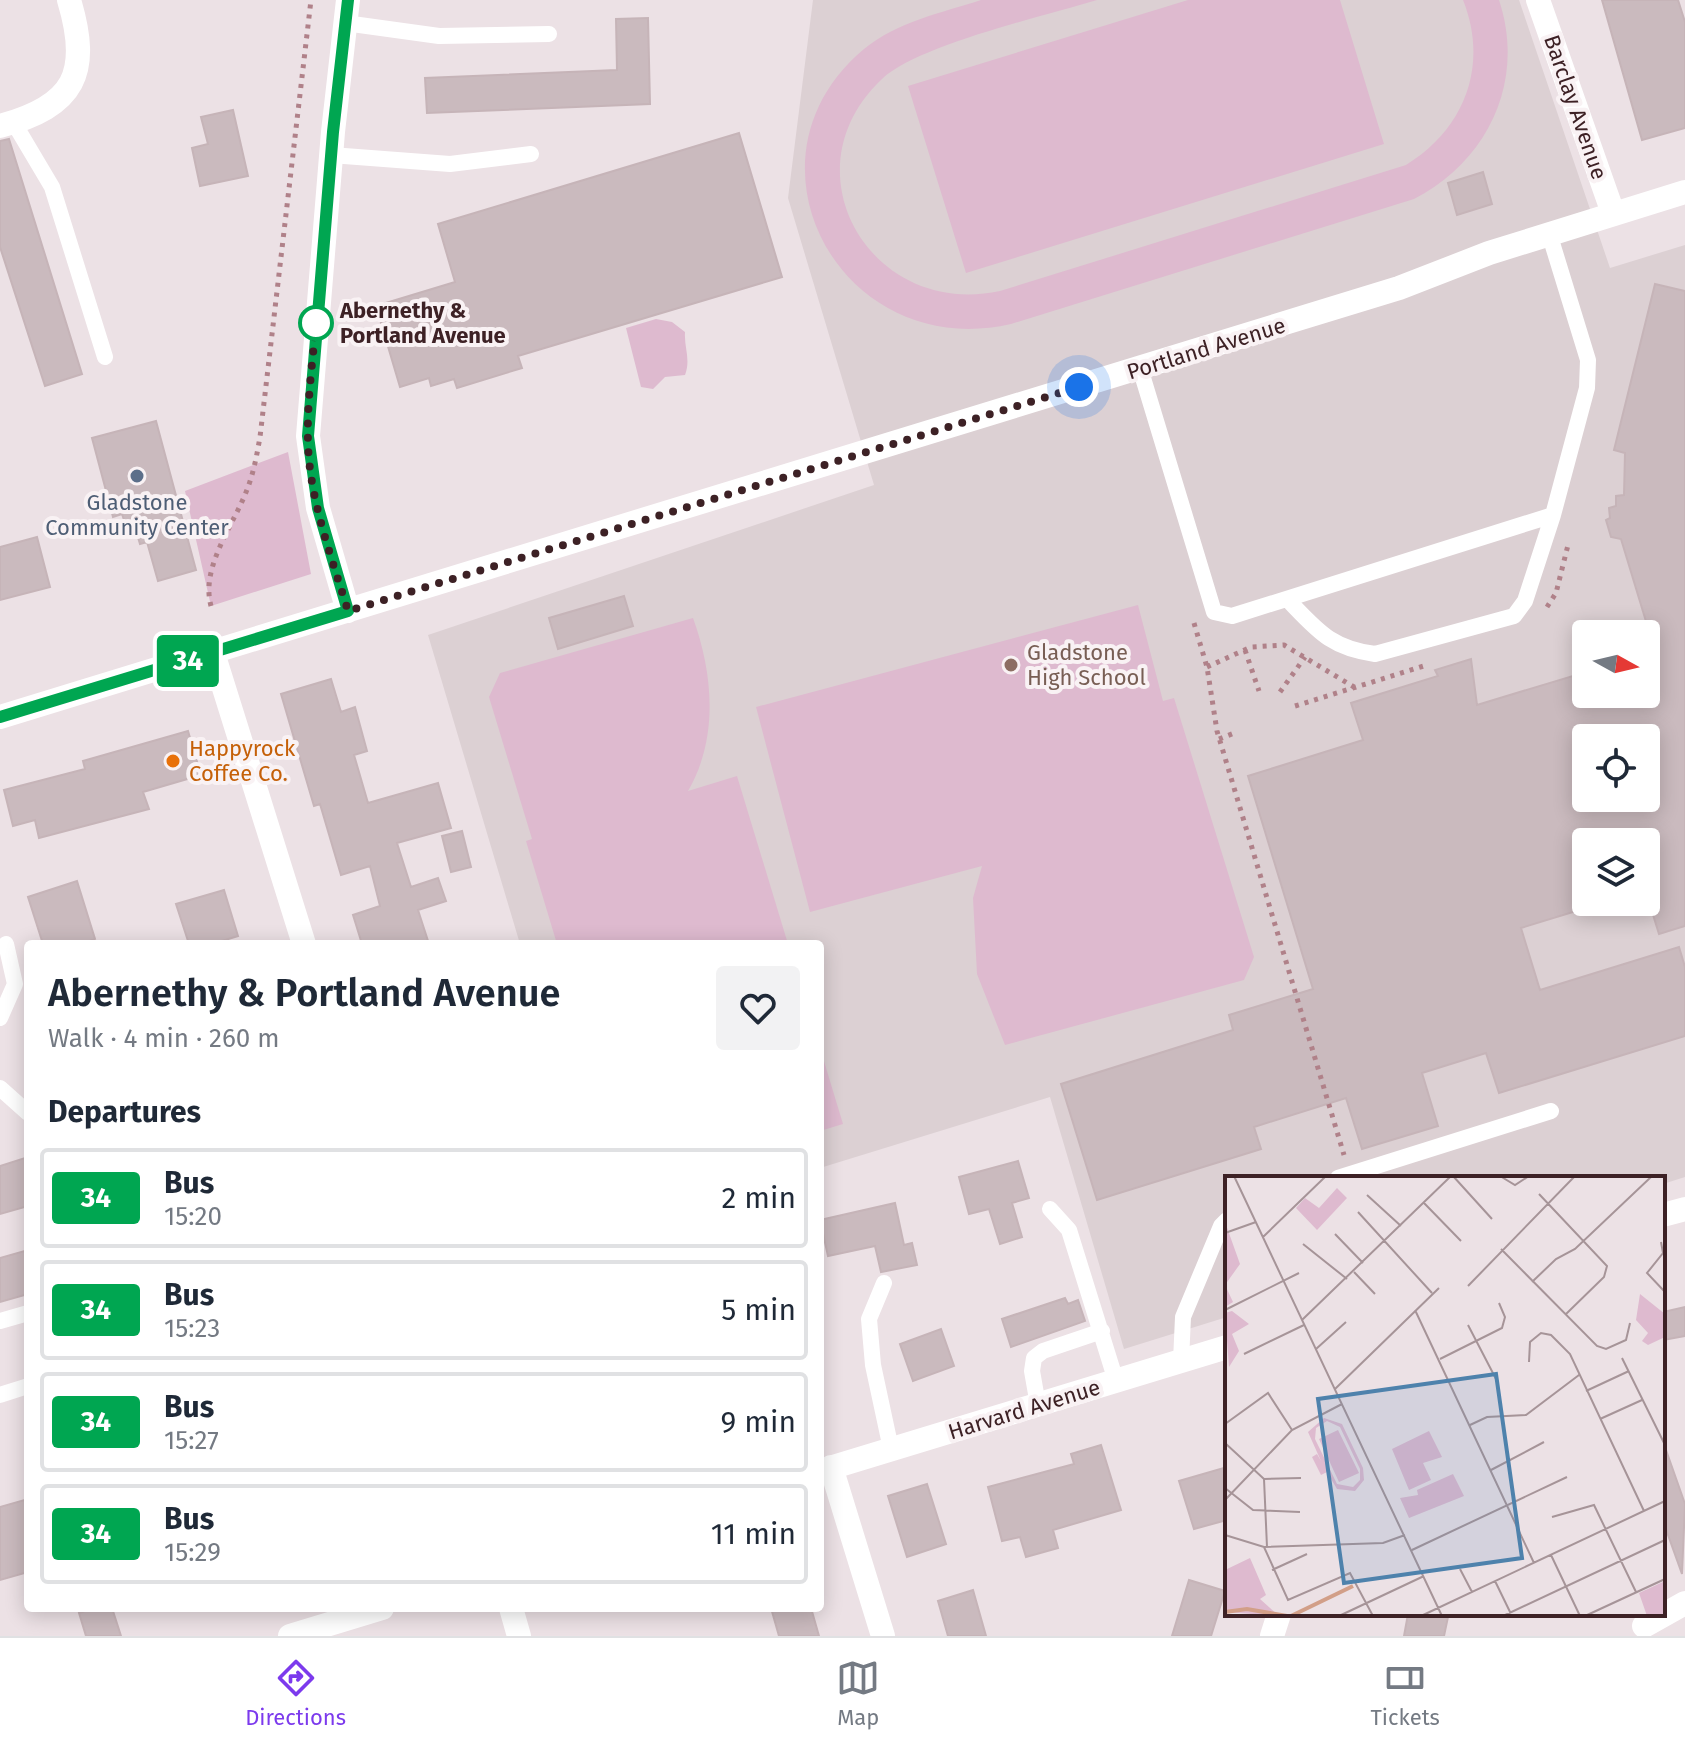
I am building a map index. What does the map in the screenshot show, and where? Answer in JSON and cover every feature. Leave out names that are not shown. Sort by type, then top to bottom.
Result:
[{"type":"street","points":[[7,124],[47,110],[64,94],[77,68],[80,51],[69,0]]},
{"type":"street","name":"Barclay Avenue","points":[[1538,0],[1613,213]]},
{"type":"street","points":[[346,12],[309,404],[309,453],[318,508],[348,611]]},
{"type":"street","name":"Portland Avenue","points":[[0,717],[1399,288],[1549,233],[1685,192]]},
{"type":"street","points":[[213,653],[303,940]]},
{"type":"street","points":[[1665,1214],[1685,1209]]},
{"type":"street","name":"Harvard Avenue","points":[[826,1469],[1225,1348]]},
{"type":"street","points":[[826,1469],[883,1636]]},
{"type":"street","points":[[1665,1614],[1685,1603]]},
{"type":"street","points":[[290,1636],[369,1612]]},
{"type":"street","points":[[512,1612],[519,1636]]},
{"type":"street","points":[[1272,1636],[1278,1616]]},
{"type":"street","points":[[1644,1626],[1662,1616]]},
{"type":"lane","points":[[346,12],[439,36],[549,34]]},
{"type":"lane","points":[[7,124],[52,187],[105,357]]},
{"type":"lane","points":[[331,155],[450,164],[531,154]]},
{"type":"lane","points":[[1287,599],[1327,640],[1352,651],[1375,654],[1514,616],[1525,601],[1553,515],[1587,388],[1588,360],[1549,233]]},
{"type":"lane","points":[[1140,368],[1214,612],[1232,616],[1553,515]]},
{"type":"lane","points":[[0,1018],[15,984],[6,944]]},
{"type":"lane","points":[[0,1088],[24,1109]]},
{"type":"lane","points":[[1344,1176],[1551,1111]]},
{"type":"lane","points":[[1050,1209],[1069,1230],[1116,1381]]},
{"type":"lane","points":[[1181,1361],[1183,1317],[1225,1222]]},
{"type":"lane","points":[[884,1283],[869,1319],[873,1365],[891,1449]]},
{"type":"lane","points":[[0,1321],[24,1314]]},
{"type":"lane","points":[[1038,1405],[1032,1371],[1034,1358],[1043,1351],[1102,1331]]},
{"type":"lane","points":[[0,1395],[24,1387]]},
{"type":"path","points":[[211,606],[209,580],[215,559],[233,525],[257,456],[311,0]]},
{"type":"path","points":[[1189,608],[1207,667],[1219,739],[1344,1176]]},
{"type":"path","points":[[1207,667],[1245,649],[1284,645],[1355,687]]},
{"type":"path","points":[[1245,649],[1259,691]]},
{"type":"path","points":[[1280,692],[1305,657]]},
{"type":"path","points":[[1219,739],[1237,732]]},
{"type":"shaded area","name":"Gladstone High School","points":[[813,0],[1519,0],[1610,268],[1685,245],[1685,1177],[1665,1183],[1665,1176],[1225,1176],[1225,1318],[1124,1349],[1050,1097],[824,1167],[824,940],[519,940],[428,635],[874,485],[788,198]]},
{"type":"shaded area","points":[[981,0],[1097,0],[952,43],[899,66],[882,79],[854,116],[841,155],[842,194],[856,230],[880,260],[913,283],[954,294],[1000,291],[1406,165],[1443,133],[1457,114],[1466,93],[1472,71],[1473,48],[1463,0],[1499,0],[1506,30],[1508,60],[1494,116],[1481,141],[1440,183],[1414,199],[1011,324],[950,328],[898,313],[855,283],[824,243],[807,195],[807,144],[825,94],[864,49],[905,25]]},
{"type":"shaded area","points":[[1188,0],[1340,0],[1384,144],[966,273],[908,86]]},
{"type":"shaded area","points":[[656,319],[672,322],[685,332],[687,364],[685,375],[665,377],[653,389],[641,387],[626,328]]},
{"type":"shaded area","points":[[288,452],[311,574],[211,606],[185,491]]},
{"type":"shaded area","points":[[1138,605],[1163,701],[1174,698],[1254,957],[1244,980],[1005,1045],[977,974],[973,898],[982,866],[810,912],[756,707]]},
{"type":"shaded area","points":[[693,618],[705,661],[710,705],[705,749],[688,791],[737,776],[787,940],[556,940],[526,841],[532,839],[489,697],[500,673]]},
{"type":"shaded area","points":[[824,1061],[843,1124],[824,1130]]},
{"type":"building","points":[[1602,0],[1678,0],[1685,22],[1685,128],[1642,140]]},
{"type":"building","points":[[648,18],[650,104],[427,113],[425,78],[617,70],[616,19]]},
{"type":"building","points":[[233,110],[248,176],[200,186],[192,148],[208,144],[201,117]]},
{"type":"building","points":[[739,133],[782,277],[518,356],[522,368],[457,388],[454,379],[431,386],[429,378],[400,387],[376,306],[455,282],[438,224]]},
{"type":"building","points":[[9,139],[82,374],[45,386],[0,247],[0,141]]},
{"type":"building","points":[[1483,172],[1492,204],[1457,215],[1448,183]]},
{"type":"building","points":[[1655,284],[1685,291],[1685,926],[1659,934],[1653,916],[1660,916],[1660,828],[1572,828],[1572,912],[1521,928],[1540,990],[1679,947],[1685,967],[1685,1036],[1499,1093],[1486,1053],[1422,1073],[1438,1126],[1362,1149],[1346,1098],[1254,1127],[1261,1149],[1097,1200],[1061,1084],[1233,1030],[1229,1015],[1313,989],[1248,776],[1363,740],[1351,703],[1438,676],[1435,670],[1471,659],[1477,705],[1572,676],[1572,708],[1660,708],[1660,620],[1646,620],[1621,539],[1611,537],[1606,520],[1610,518],[1609,508],[1616,506],[1616,496],[1624,495],[1625,453],[1614,450]]},
{"type":"building","name":"Gladstone Community Center","points":[[156,421],[196,570],[158,581],[147,542],[140,544],[134,524],[126,526],[122,514],[113,517],[92,438]]},
{"type":"building","points":[[37,537],[50,587],[0,600],[0,547]]},
{"type":"building","points":[[624,596],[633,626],[558,649],[549,618]]},
{"type":"building","points":[[331,679],[341,712],[355,707],[367,751],[354,755],[368,803],[438,783],[451,828],[397,843],[411,887],[438,878],[446,901],[418,910],[428,940],[361,940],[353,915],[380,906],[370,866],[341,875],[320,804],[314,806],[281,694]]},
{"type":"building","points":[[188,731],[201,775],[143,792],[149,809],[39,838],[35,820],[13,826],[4,790],[85,769],[83,761]]},
{"type":"building","points":[[462,831],[471,867],[451,872],[442,836]]},
{"type":"building","points":[[77,881],[95,939],[42,940],[28,897]]},
{"type":"building","points":[[224,890],[238,936],[225,940],[188,940],[176,904]]},
{"type":"building","points":[[24,1158],[24,1207],[0,1214],[0,1166]]},
{"type":"building","points":[[1018,1161],[1029,1198],[1012,1203],[1022,1237],[1000,1244],[989,1209],[969,1214],[959,1177]]},
{"type":"building","points":[[895,1203],[904,1245],[912,1243],[917,1265],[881,1272],[875,1246],[828,1256],[824,1219]]},
{"type":"building","points":[[24,1251],[24,1295],[0,1302],[0,1258]]},
{"type":"building","points":[[1065,1298],[1068,1304],[1078,1300],[1085,1321],[1011,1347],[1002,1319]]},
{"type":"building","points":[[1685,1307],[1685,1336],[1665,1340],[1665,1312]]},
{"type":"building","points":[[941,1329],[954,1366],[913,1381],[900,1344]]},
{"type":"building","points":[[1101,1445],[1121,1510],[1053,1530],[1058,1548],[1026,1557],[1020,1537],[1002,1541],[988,1487],[1074,1464],[1071,1454]]},
{"type":"building","points":[[1665,1450],[1685,1504],[1682,1574],[1665,1527]]},
{"type":"building","points":[[1225,1468],[1225,1521],[1194,1529],[1179,1481]]},
{"type":"building","points":[[927,1484],[946,1544],[907,1557],[888,1496]]},
{"type":"building","points":[[24,1500],[24,1573],[0,1580],[0,1507]]},
{"type":"building","points":[[1189,1580],[1225,1591],[1211,1636],[1172,1636]]},
{"type":"building","points":[[973,1590],[986,1636],[948,1636],[938,1601]]},
{"type":"building","points":[[113,1612],[121,1636],[86,1636],[79,1613]]},
{"type":"building","points":[[772,1612],[812,1612],[819,1636],[779,1636]]},
{"type":"building","points":[[1408,1616],[1448,1617],[1444,1636],[1404,1636]]},
{"type":"bus line","name":"34","points":[[0,717],[348,611],[318,508],[308,436],[333,132],[348,0]]},
{"type":"place","name":"Abernethy & Portland Avenue","points":[[316,323]]},
{"type":"place","name":"Gladstone Community Center","points":[[137,476]]},
{"type":"place","name":"Gladstone High School","points":[[1011,665]]},
{"type":"place","name":"Happyrock Coffee Co.","points":[[173,761]]},
{"type":"route","points":[[316,323],[309,404],[310,463],[318,508],[348,611],[1079,387]]}]
